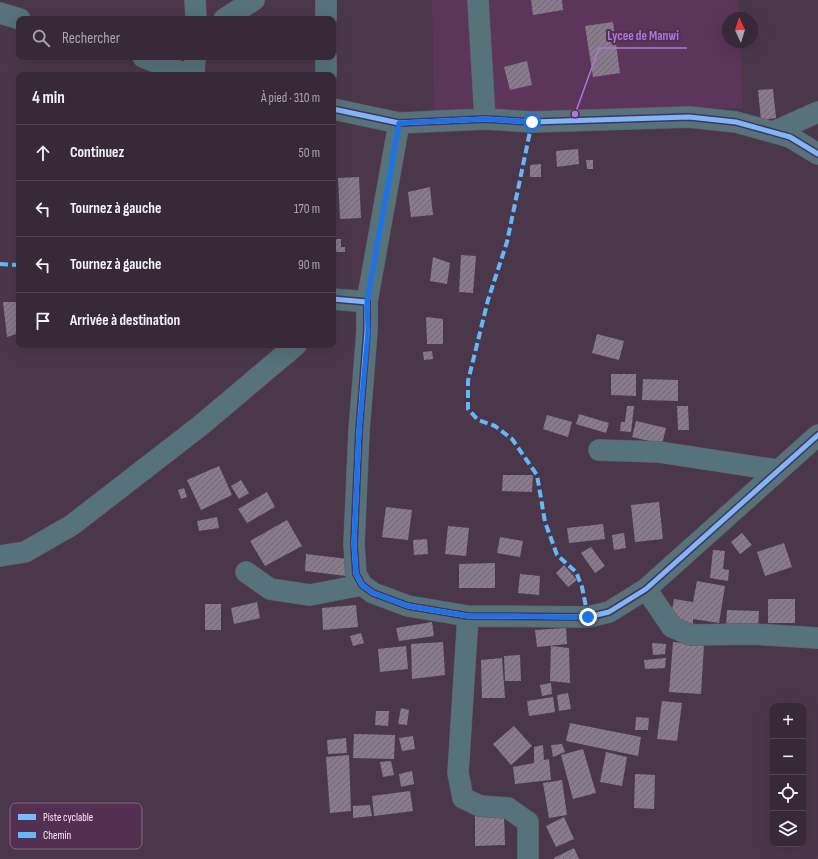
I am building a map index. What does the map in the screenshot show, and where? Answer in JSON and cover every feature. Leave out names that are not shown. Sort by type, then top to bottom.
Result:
[{"type":"street","points":[[195,0],[196,16]]},
{"type":"street","points":[[229,16],[254,0]]},
{"type":"street","points":[[326,0],[326,16]]},
{"type":"street","points":[[478,0],[485,119]]},
{"type":"street","points":[[0,13],[16,18]]},
{"type":"street","points":[[150,60],[180,72]]},
{"type":"street","points":[[194,72],[195,60]]},
{"type":"street","points":[[326,60],[326,72]]},
{"type":"street","points":[[336,110],[399,123],[485,119],[532,122],[689,117],[736,122],[773,132],[790,137],[818,154]]},
{"type":"street","points":[[773,132],[818,112]]},
{"type":"street","points":[[399,123],[367,302],[368,331],[359,431],[354,544],[356,574],[362,585],[373,593],[408,606],[468,616],[588,617],[608,612],[646,589],[818,435]]},
{"type":"street","points":[[336,302],[367,302]]},
{"type":"street","points":[[0,556],[26,552],[72,525],[200,426],[292,348]]},
{"type":"street","points":[[599,450],[659,452],[778,470]]},
{"type":"street","points":[[246,572],[270,589],[310,594],[362,585]]},
{"type":"street","points":[[646,589],[672,627],[690,635],[752,634],[818,638]]},
{"type":"street","points":[[468,616],[458,773],[463,798],[480,806],[508,808],[528,822],[528,859]]},
{"type":"shaded area","points":[[432,0],[738,0],[739,12],[722,12],[722,48],[740,48],[743,108],[434,113]]},
{"type":"building","points":[[531,0],[562,0],[563,10],[533,15]]},
{"type":"building","points":[[613,22],[620,73],[593,77],[585,26]]},
{"type":"building","points":[[527,61],[532,85],[510,90],[504,67]]},
{"type":"building","points":[[773,89],[776,118],[761,120],[758,90]]},
{"type":"building","points":[[578,149],[579,164],[557,167],[556,151]]},
{"type":"building","points":[[586,160],[593,160],[593,169],[587,169]]},
{"type":"building","points":[[541,164],[541,177],[530,177],[530,165]]},
{"type":"building","points":[[359,177],[361,218],[340,219],[338,178]]},
{"type":"building","points":[[430,187],[433,215],[411,217],[408,192]]},
{"type":"building","points":[[336,239],[341,239],[341,247],[345,247],[345,252],[336,252]]},
{"type":"building","points":[[461,255],[476,256],[473,293],[459,292]]},
{"type":"building","points":[[433,257],[450,263],[447,284],[430,281]]},
{"type":"building","points":[[3,302],[16,302],[16,334],[7,337]]},
{"type":"building","points":[[426,317],[443,319],[443,344],[427,344]]},
{"type":"building","points":[[597,334],[624,341],[619,360],[592,353]]},
{"type":"building","points":[[432,351],[433,359],[424,360],[423,352]]},
{"type":"building","points":[[611,374],[636,374],[636,396],[611,395]]},
{"type":"building","points":[[643,379],[678,380],[678,401],[642,400]]},
{"type":"building","points":[[627,406],[634,406],[631,432],[620,431],[621,422],[625,422]]},
{"type":"building","points":[[677,406],[688,406],[689,430],[678,430]]},
{"type":"building","points":[[579,414],[609,423],[606,433],[576,424]]},
{"type":"building","points":[[547,415],[572,422],[568,437],[543,429]]},
{"type":"building","points":[[636,421],[666,428],[662,444],[632,437]]},
{"type":"building","points":[[219,466],[232,495],[201,510],[187,480]]},
{"type":"building","points":[[503,475],[533,475],[532,492],[502,491]]},
{"type":"building","points":[[241,480],[249,493],[239,499],[231,486]]},
{"type":"building","points":[[184,488],[187,497],[181,499],[178,490]]},
{"type":"building","points":[[267,492],[275,507],[247,523],[238,509]]},
{"type":"building","points":[[659,502],[663,539],[635,542],[631,505]]},
{"type":"building","points":[[386,507],[412,510],[408,540],[382,537]]},
{"type":"building","points":[[217,517],[219,528],[199,531],[197,521]]},
{"type":"building","points":[[287,520],[302,546],[265,566],[250,541]]},
{"type":"building","points":[[603,524],[605,539],[569,543],[567,528]]},
{"type":"building","points":[[448,526],[469,528],[466,556],[445,554]]},
{"type":"building","points":[[624,533],[626,548],[614,550],[612,535]]},
{"type":"building","points":[[742,533],[752,545],[740,554],[731,542]]},
{"type":"building","points":[[500,537],[523,541],[520,557],[497,553]]},
{"type":"building","points":[[427,539],[428,554],[414,555],[413,540]]},
{"type":"building","points":[[784,543],[792,567],[765,576],[757,552]]},
{"type":"building","points":[[591,547],[605,566],[595,573],[581,553]]},
{"type":"building","points":[[713,550],[725,551],[723,569],[729,570],[728,581],[710,578]]},
{"type":"building","points":[[306,554],[348,559],[346,576],[305,571]]},
{"type":"building","points":[[495,563],[495,588],[459,588],[459,564]]},
{"type":"building","points":[[564,565],[577,580],[568,587],[556,573]]},
{"type":"building","points":[[520,574],[540,576],[539,595],[518,593]]},
{"type":"building","points":[[697,581],[725,586],[719,623],[693,619],[693,624],[670,621],[674,599],[693,602]]},
{"type":"building","points":[[768,599],[795,599],[795,623],[768,623]]},
{"type":"building","points":[[257,602],[260,618],[234,624],[231,608]]},
{"type":"building","points":[[205,604],[221,604],[221,630],[205,630]]},
{"type":"building","points":[[356,605],[358,627],[323,630],[322,608]]},
{"type":"building","points":[[727,610],[759,611],[758,628],[726,627]]},
{"type":"building","points":[[432,622],[434,636],[399,641],[396,628]]},
{"type":"building","points":[[566,628],[567,644],[537,647],[535,630]]},
{"type":"building","points":[[361,633],[364,643],[353,646],[350,636]]},
{"type":"building","points":[[443,642],[445,675],[412,679],[411,644]]},
{"type":"building","points":[[673,642],[704,645],[701,694],[669,692]]},
{"type":"building","points":[[652,643],[666,644],[665,654],[653,655]]},
{"type":"building","points":[[406,646],[408,669],[380,672],[378,649]]},
{"type":"building","points":[[551,646],[569,648],[570,683],[550,681]]},
{"type":"building","points":[[520,655],[521,681],[505,681],[504,656]]},
{"type":"building","points":[[502,658],[505,698],[482,698],[481,660]]},
{"type":"building","points":[[666,658],[665,668],[645,669],[644,660]]},
{"type":"building","points":[[551,683],[552,694],[542,696],[540,685]]},
{"type":"building","points":[[568,693],[571,709],[559,711],[557,695]]},
{"type":"building","points":[[553,697],[555,712],[529,716],[527,701]]},
{"type":"building","points":[[662,701],[682,703],[677,741],[657,739]]},
{"type":"building","points":[[401,708],[409,710],[407,725],[398,724]]},
{"type":"building","points":[[376,711],[389,711],[388,726],[375,725]]},
{"type":"building","points":[[636,717],[649,718],[648,730],[635,730]]},
{"type":"building","points":[[570,723],[641,737],[638,756],[566,741]]},
{"type":"building","points":[[514,726],[532,746],[511,765],[493,744]]},
{"type":"building","points":[[354,734],[395,735],[394,759],[353,758]]},
{"type":"building","points":[[413,736],[415,749],[402,751],[399,738]]},
{"type":"building","points":[[346,738],[347,753],[328,754],[327,740]]},
{"type":"building","points":[[562,744],[565,752],[553,757],[551,745]]},
{"type":"building","points":[[543,745],[544,760],[549,759],[551,780],[515,784],[513,767],[534,763],[534,747]]},
{"type":"building","points":[[583,749],[596,793],[573,799],[561,755]]},
{"type":"building","points":[[606,752],[627,757],[622,786],[600,782]]},
{"type":"building","points":[[349,755],[351,811],[330,813],[326,757]]},
{"type":"building","points":[[391,761],[394,775],[383,777],[380,762]]},
{"type":"building","points":[[412,771],[414,784],[401,787],[399,774]]},
{"type":"building","points":[[635,774],[655,775],[654,809],[634,808]]},
{"type":"building","points":[[562,780],[567,815],[549,818],[543,783]]},
{"type":"building","points":[[410,791],[413,811],[374,816],[372,796]]},
{"type":"building","points":[[370,805],[372,816],[353,818],[353,806]]},
{"type":"building","points":[[504,815],[505,845],[475,846],[475,816]]},
{"type":"building","points":[[564,817],[574,839],[556,847],[546,826]]},
{"type":"building","points":[[574,848],[579,859],[554,859],[554,858]]},
{"type":"marked path","points":[[532,122],[507,242],[488,300],[468,381],[468,409],[478,420],[495,426],[512,439],[537,475],[545,522],[557,555],[576,572],[582,587],[588,617]]},
{"type":"marked path","points":[[0,264],[16,265]]},
{"type":"cycle path","points":[[336,110],[399,123],[485,119],[532,122],[689,117],[736,122],[790,137],[818,154]]},
{"type":"cycle path","points":[[336,299],[367,302],[367,331],[359,431],[354,544],[356,574],[362,585],[373,593],[408,606],[468,616],[588,617],[609,612],[646,589],[818,435]]},
{"type":"place","name":"Lycee de Manwi","points":[[575,114]]},
{"type":"route","points":[[532,122],[485,119],[448,122],[399,123],[367,302],[368,331],[359,431],[354,544],[356,574],[362,585],[373,593],[385,596],[408,606],[468,616],[588,617]]}]
